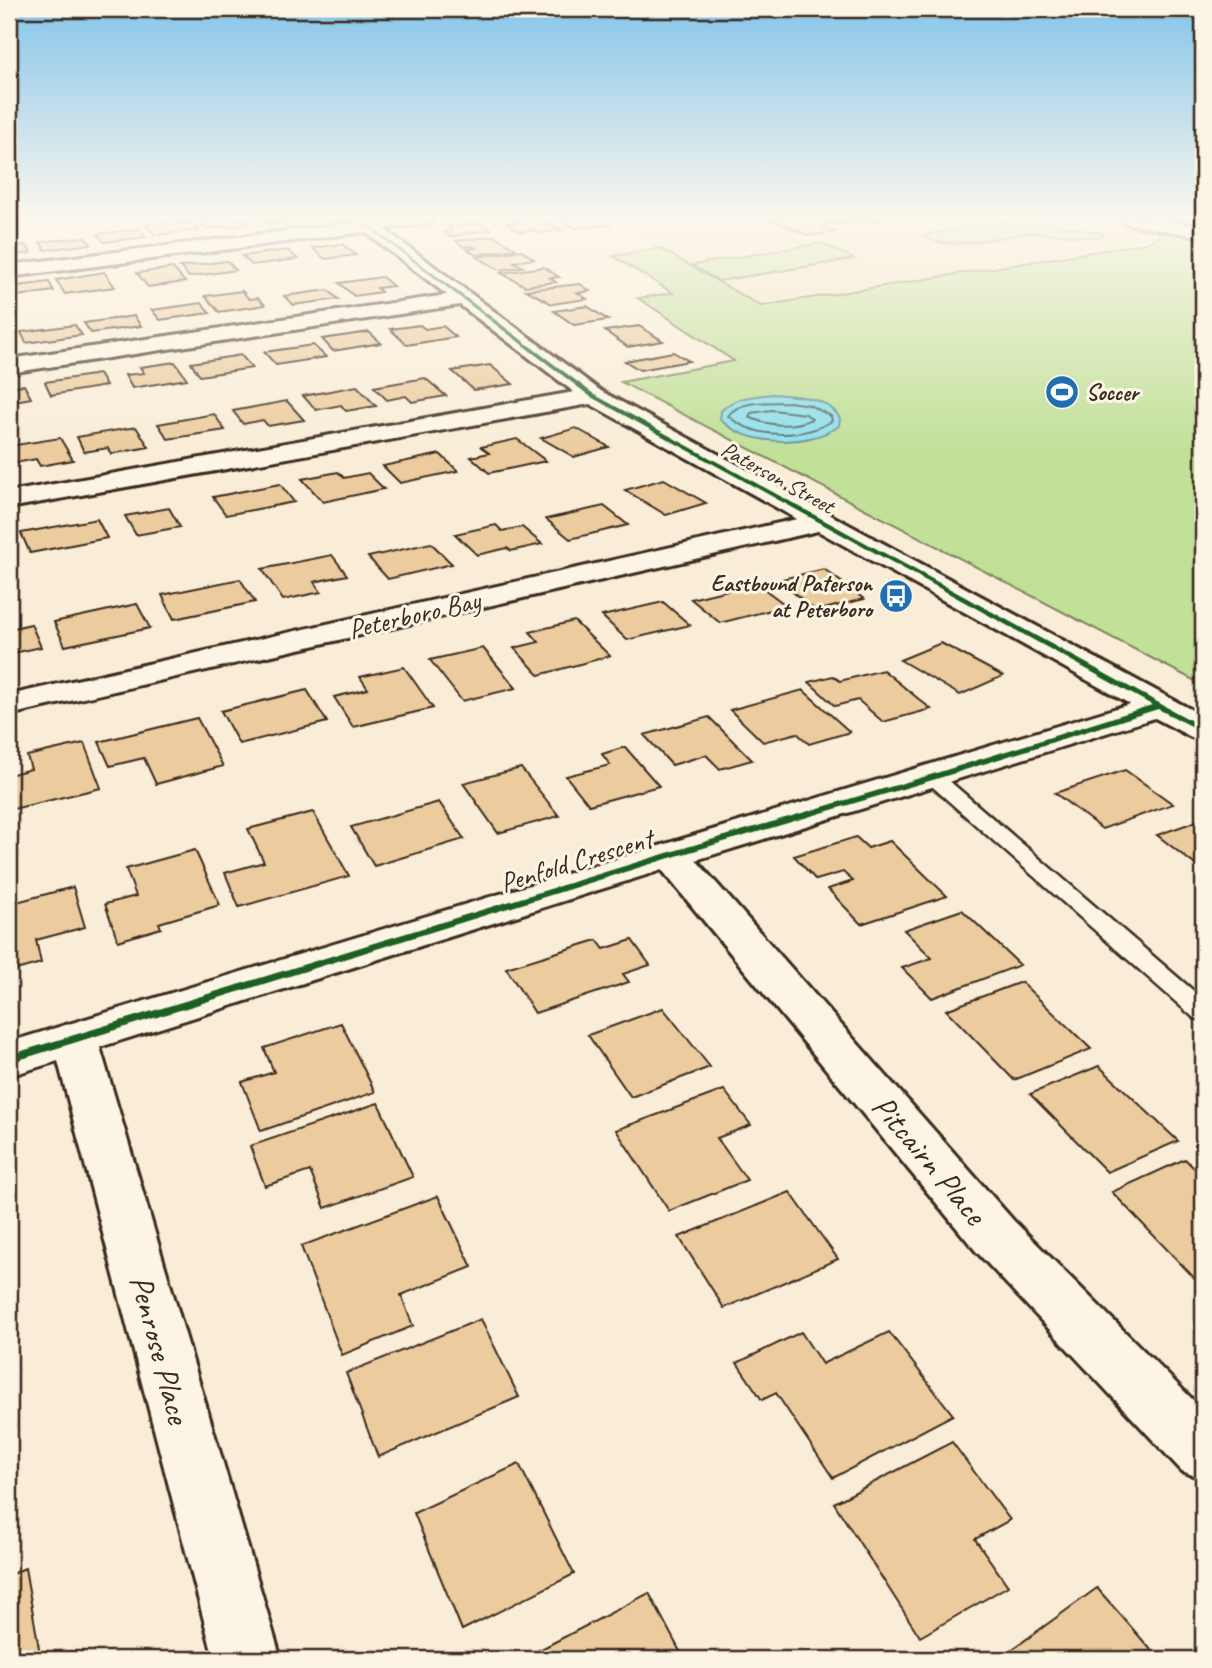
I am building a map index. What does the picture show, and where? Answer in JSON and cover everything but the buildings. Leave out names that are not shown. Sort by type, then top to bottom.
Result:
[{"type":"street","name":"Paterson Street","points":[[460,297],[593,396],[1203,730]]},
{"type":"street","points":[[9,366],[463,299]]},
{"type":"street","points":[[9,500],[593,396]]},
{"type":"street","name":"Peterboro Bay","points":[[9,705],[820,522]]},
{"type":"street","name":"Penfold Crescent","points":[[9,1059],[1158,706]]},
{"type":"street","name":"Pitcairn Place","points":[[670,855],[994,1235],[1203,1451]]},
{"type":"street","name":"Penrose Place","points":[[75,1039],[247,1659]]},
{"type":"lane","points":[[933,777],[1203,1012]]},
{"type":"shaded area","points":[[744,297],[817,297],[761,306]]},
{"type":"green space","points":[[745,297],[761,306],[817,297],[1203,297],[1203,685],[621,382],[734,361],[638,298]]},
{"type":"water","points":[[772,394],[819,401],[840,418],[839,426],[811,438],[778,441],[745,435],[720,419],[721,411],[732,403],[744,398]]},
{"type":"cycle path","points":[[462,297],[593,396],[1203,730]]},
{"type":"cycle path","points":[[9,1059],[1158,706]]},
{"type":"place","name":"Soccer","points":[[1062,392]]},
{"type":"place","name":"Eastbound Paterson at Peterboro","points":[[896,596]]}]
